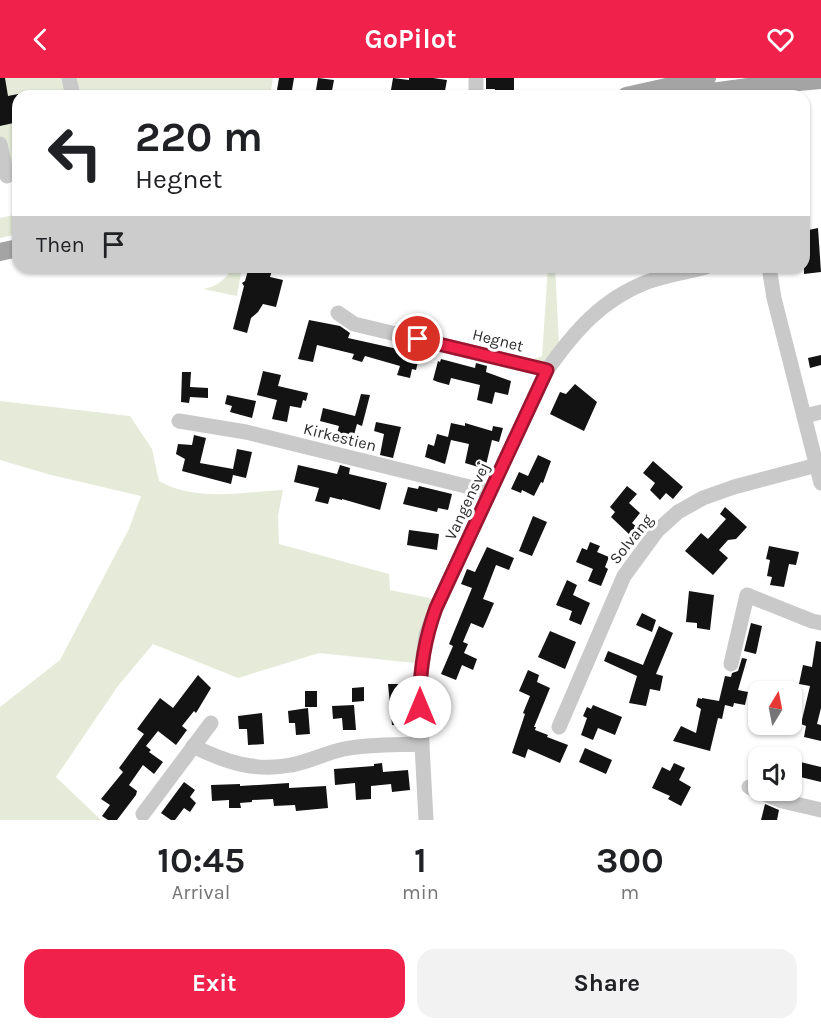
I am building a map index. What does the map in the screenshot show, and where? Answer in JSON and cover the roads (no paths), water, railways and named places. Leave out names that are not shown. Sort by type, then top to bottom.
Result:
[{"type":"main road","points":[[653,90],[707,78]]},
{"type":"main road","points":[[731,90],[821,80]]},
{"type":"street","points":[[0,144],[8,175]]},
{"type":"street","name":"Vangensvej","points":[[426,820],[420,688],[426,635],[436,608],[547,370],[568,340],[601,308],[623,293],[674,273]]},
{"type":"street","points":[[770,273],[774,298],[821,483]]},
{"type":"street","name":"Hegnet","points":[[338,313],[354,324],[547,370]]},
{"type":"street","points":[[804,416],[821,412]]},
{"type":"street","name":"Kirkestien","points":[[179,421],[246,432],[490,492]]},
{"type":"street","name":"Solvang","points":[[559,727],[624,576],[657,531],[678,512],[703,498],[734,487],[817,465]]},
{"type":"street","points":[[731,664],[747,594],[821,623]]},
{"type":"street","points":[[143,814],[211,723]]},
{"type":"street","points":[[193,746],[216,758],[238,765],[267,768],[292,765],[346,748],[422,744]]},
{"type":"street","points":[[782,801],[821,810]]}]
